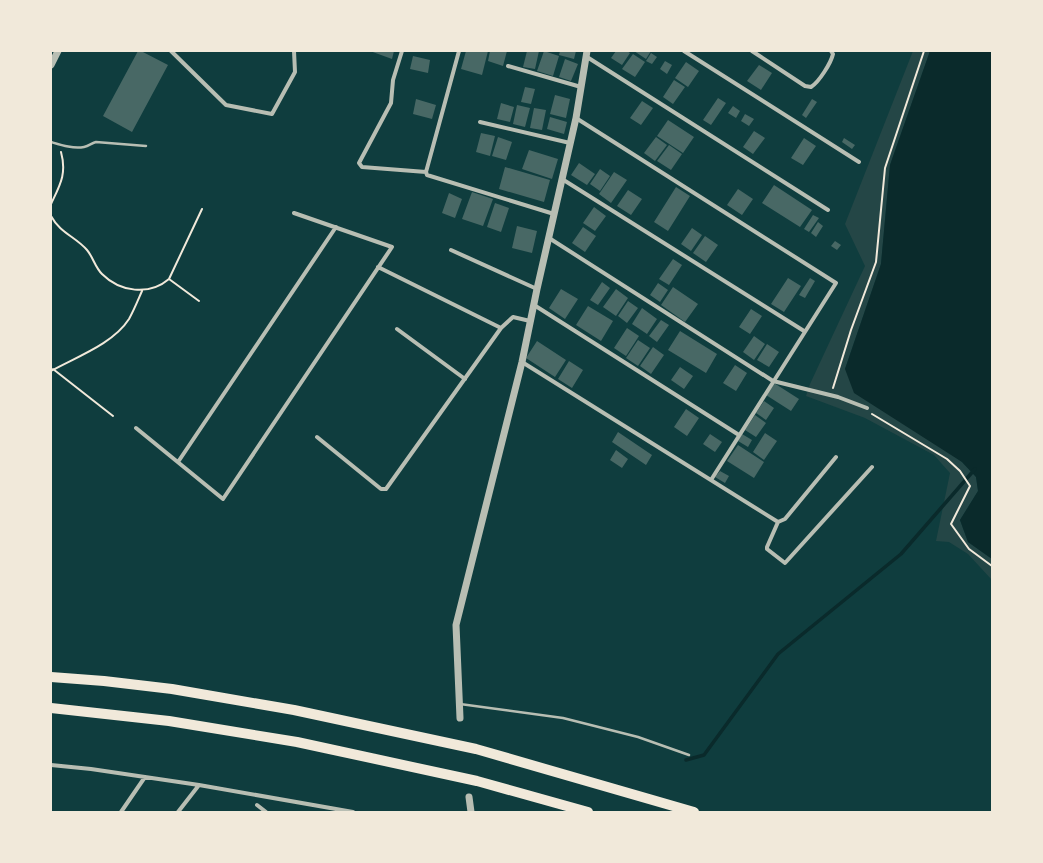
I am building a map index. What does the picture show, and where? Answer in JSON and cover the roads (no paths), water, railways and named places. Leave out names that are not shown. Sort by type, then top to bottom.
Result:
[{"type":"highway","points":[[51,677],[104,681],[172,689],[294,710],[476,749],[694,812]]},
{"type":"highway","points":[[51,708],[169,721],[297,742],[477,781],[588,812]]},
{"type":"street","points":[[51,65],[58,51]]},
{"type":"street","points":[[171,51],[226,105],[272,114],[295,72],[294,51]]},
{"type":"street","points":[[402,51],[393,80],[391,103],[359,163],[362,167],[426,172],[430,176],[554,214]]},
{"type":"street","points":[[426,172],[458,51]]},
{"type":"street","points":[[684,51],[859,162]]},
{"type":"street","points":[[752,51],[805,86],[811,87],[816,84],[832,59],[833,54],[831,51]]},
{"type":"street","points":[[460,718],[456,625],[522,362],[548,238],[576,118],[587,54],[828,210]]},
{"type":"street","points":[[508,66],[581,87]]},
{"type":"street","points":[[576,118],[836,283],[804,331],[711,480]]},
{"type":"street","points":[[480,122],[570,143]]},
{"type":"street","points":[[562,179],[804,331]]},
{"type":"street","points":[[136,428],[223,499],[392,247],[294,213]]},
{"type":"street","points":[[178,462],[336,227]]},
{"type":"street","points":[[548,238],[773,381],[838,397],[867,409]]},
{"type":"street","points":[[451,250],[537,289]]},
{"type":"street","points":[[378,267],[502,328]]},
{"type":"street","points":[[534,305],[739,435]]},
{"type":"street","points":[[317,437],[381,489],[386,489],[502,328],[513,317],[530,321]]},
{"type":"street","points":[[397,330],[466,380]]},
{"type":"street","points":[[522,362],[778,522]]},
{"type":"street","points":[[836,458],[785,519],[778,522],[767,548],[785,563],[872,467]]},
{"type":"street","points":[[51,765],[91,769],[199,785],[352,812]]},
{"type":"street","points":[[121,812],[145,777]]},
{"type":"street","points":[[178,812],[199,785]]},
{"type":"street","points":[[469,797],[471,812]]},
{"type":"street","points":[[257,805],[266,812]]},
{"type":"lane","points":[[52,142],[75,148],[90,146],[96,142],[146,146]]},
{"type":"lane","points":[[460,704],[563,718],[638,737],[689,755]]},
{"type":"waterway","points":[[686,760],[704,755],[778,654],[901,554],[975,469]]}]
